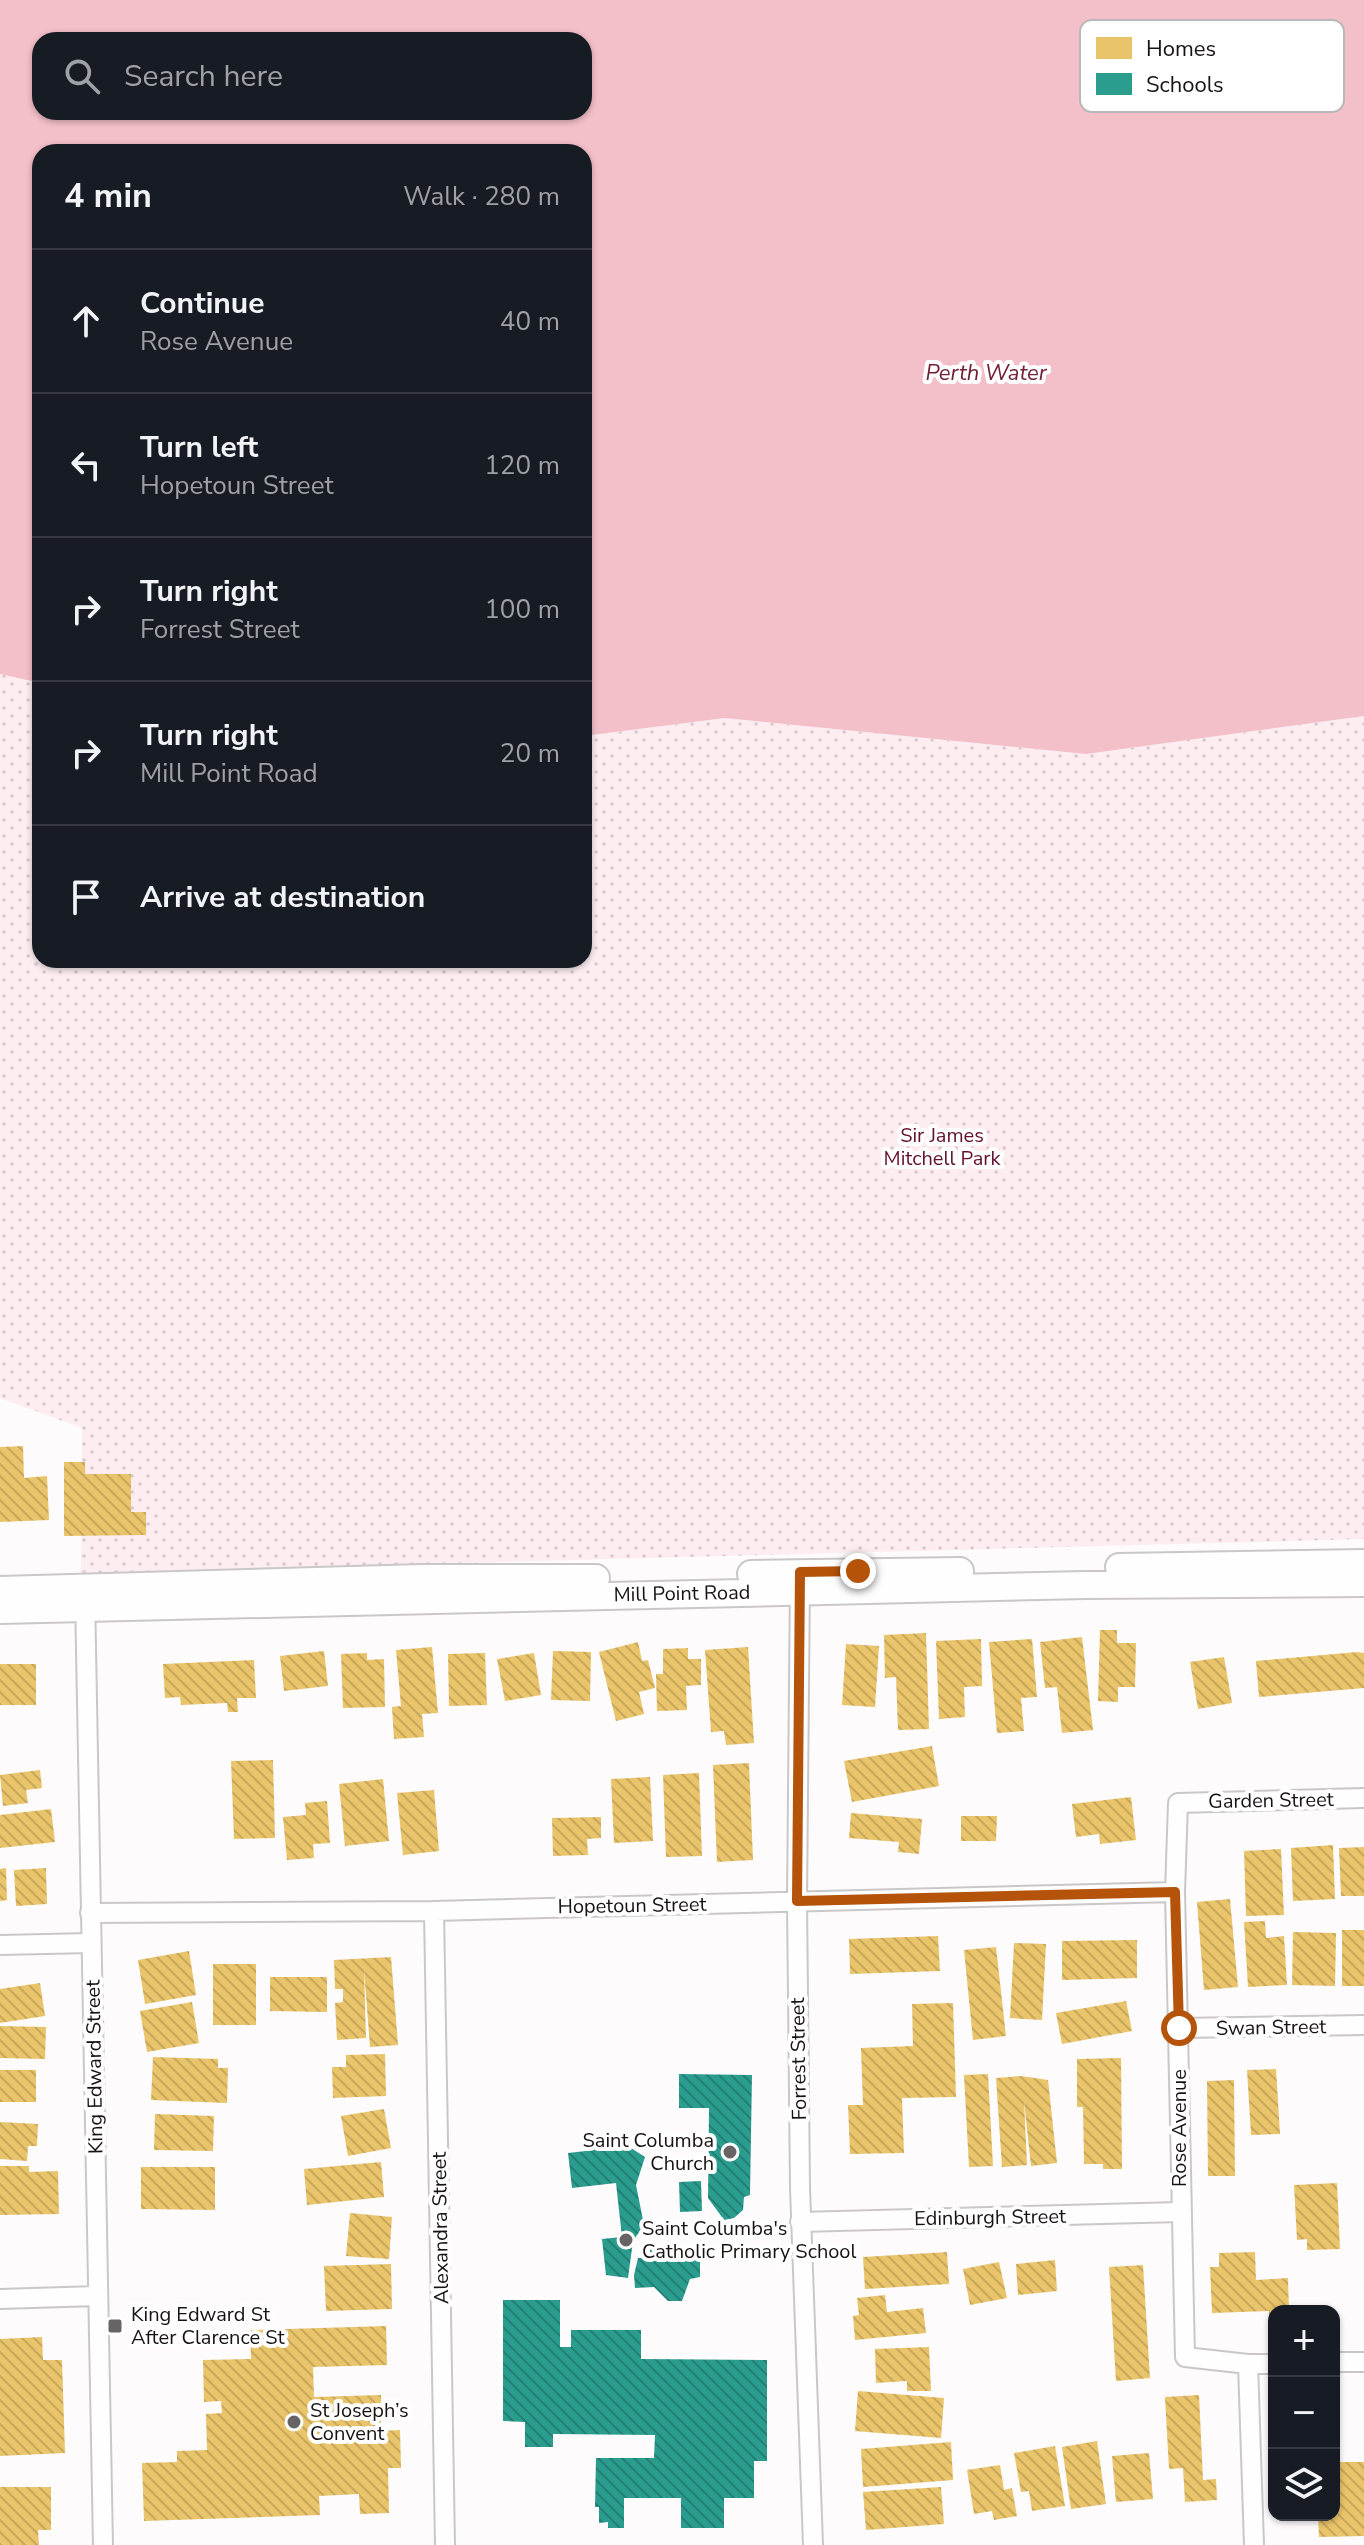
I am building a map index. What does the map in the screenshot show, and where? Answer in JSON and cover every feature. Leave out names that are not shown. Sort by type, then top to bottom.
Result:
[{"type":"main road","name":"Mill Point Road","points":[[800,1581],[1364,1563]]},
{"type":"main road","name":"Mill Point Road","points":[[0,1610],[85,1598],[422,1578],[1085,1585],[1364,1583]]},
{"type":"main road","name":"Mill Point Road","points":[[0,1590],[85,1598]]},
{"type":"street","name":"Forrest Street","points":[[800,1581],[797,1901],[800,2222],[813,2545]]},
{"type":"street","name":"King Edward Street","points":[[85,1598],[103,2545]]},
{"type":"street","name":"Garden Street","points":[[1178,1803],[1364,1798]]},
{"type":"street","name":"Rose Avenue","points":[[1178,1803],[1175,1892],[1185,2357],[1248,2364]]},
{"type":"street","name":"Hopetoun Street","points":[[90,1913],[434,1911],[1175,1892]]},
{"type":"street","name":"Alexandra Street","points":[[434,1911],[445,2545]]},
{"type":"street","points":[[0,1945],[91,1943]]},
{"type":"street","name":"Swan Street","points":[[1179,2028],[1364,2025]]},
{"type":"street","name":"Edinburgh Street","points":[[800,2222],[1180,2212]]},
{"type":"street","points":[[0,2299],[97,2296]]},
{"type":"street","points":[[1340,2362],[1364,2362]]},
{"type":"street","points":[[1254,2545],[1248,2364],[1268,2364]]},
{"type":"green space","name":"Sir James Mitchell Park","points":[[0,674],[32,681],[32,968],[592,968],[592,735],[725,718],[1086,754],[1364,716],[1364,1539],[81,1573],[82,1428],[0,1398]]},
{"type":"water","name":"Perth Water","points":[[0,0],[1364,0],[1364,716],[1086,754],[725,718],[592,735],[592,144],[32,144],[32,681],[0,674]]},
{"type":"building: Homes","points":[[23,1446],[24,1478],[47,1476],[49,1520],[0,1522],[0,1447]]},
{"type":"building: Homes","points":[[64,1462],[85,1462],[85,1474],[131,1474],[131,1512],[146,1512],[146,1535],[64,1536]]},
{"type":"building: Homes","points":[[1100,1630],[1117,1630],[1117,1643],[1136,1643],[1135,1687],[1118,1687],[1118,1702],[1098,1701]]},
{"type":"building: Homes","points":[[926,1633],[929,1729],[898,1730],[896,1677],[885,1678],[884,1635]]},
{"type":"building: Homes","points":[[1082,1637],[1093,1730],[1062,1733],[1057,1687],[1045,1688],[1040,1642]]},
{"type":"building: Homes","points":[[981,1639],[982,1686],[964,1687],[965,1717],[939,1719],[936,1641]]},
{"type":"building: Homes","points":[[1032,1639],[1037,1697],[1021,1698],[1024,1731],[997,1733],[989,1642]]},
{"type":"building: Homes","points":[[638,1642],[642,1661],[648,1660],[655,1688],[639,1692],[644,1714],[616,1721],[599,1652]]},
{"type":"building: Homes","points":[[846,1644],[879,1646],[875,1707],[842,1705]]},
{"type":"building: Homes","points":[[432,1647],[438,1713],[422,1714],[424,1737],[394,1739],[392,1707],[401,1706],[396,1650]]},
{"type":"building: Homes","points":[[748,1647],[754,1743],[726,1745],[724,1731],[711,1732],[705,1650]]},
{"type":"building: Homes","points":[[688,1648],[688,1659],[701,1659],[701,1685],[686,1686],[687,1710],[657,1711],[656,1674],[663,1674],[663,1649]]},
{"type":"building: Homes","points":[[324,1651],[328,1686],[284,1691],[280,1656]]},
{"type":"building: Homes","points":[[553,1651],[591,1652],[590,1701],[551,1700]]},
{"type":"building: Homes","points":[[367,1653],[367,1660],[384,1659],[385,1707],[343,1708],[341,1654]]},
{"type":"building: Homes","points":[[485,1653],[487,1705],[449,1706],[448,1654]]},
{"type":"building: Homes","points":[[534,1653],[541,1695],[505,1701],[497,1659]]},
{"type":"building: Homes","points":[[1364,1653],[1364,1688],[1259,1697],[1256,1661]]},
{"type":"building: Homes","points":[[1224,1657],[1232,1703],[1198,1709],[1190,1662]]},
{"type":"building: Homes","points":[[254,1660],[256,1698],[237,1698],[238,1712],[228,1712],[227,1703],[181,1705],[180,1697],[165,1698],[163,1664]]},
{"type":"building: Homes","points":[[0,1664],[36,1664],[36,1705],[0,1705]]},
{"type":"building: Homes","points":[[932,1746],[939,1786],[852,1802],[844,1761]]},
{"type":"building: Homes","points":[[273,1760],[275,1838],[234,1839],[231,1761]]},
{"type":"building: Homes","points":[[749,1763],[753,1860],[717,1862],[713,1765]]},
{"type":"building: Homes","points":[[40,1770],[42,1788],[26,1790],[28,1803],[3,1806],[0,1775]]},
{"type":"building: Homes","points":[[699,1773],[702,1856],[666,1857],[663,1775]]},
{"type":"building: Homes","points":[[650,1777],[653,1841],[614,1843],[611,1779]]},
{"type":"building: Homes","points":[[383,1779],[389,1841],[345,1846],[339,1784]]},
{"type":"building: Homes","points":[[434,1790],[439,1851],[403,1855],[397,1793]]},
{"type":"building: Homes","points":[[1131,1797],[1136,1840],[1100,1844],[1099,1834],[1076,1837],[1072,1804]]},
{"type":"building: Homes","points":[[327,1801],[330,1843],[313,1844],[314,1858],[287,1860],[283,1817],[306,1815],[305,1803]]},
{"type":"building: Homes","points":[[51,1809],[55,1842],[0,1848],[0,1815]]},
{"type":"building: Homes","points":[[851,1813],[922,1819],[919,1854],[898,1852],[899,1842],[849,1838]]},
{"type":"building: Homes","points":[[961,1816],[997,1816],[996,1841],[961,1841]]},
{"type":"building: Homes","points":[[601,1817],[601,1838],[587,1839],[588,1855],[553,1856],[552,1818]]},
{"type":"building: Homes","points":[[1333,1845],[1335,1899],[1293,1901],[1291,1848]]},
{"type":"building: Homes","points":[[1364,1847],[1364,1896],[1341,1896],[1339,1848]]},
{"type":"building: Homes","points":[[1281,1849],[1284,1915],[1246,1916],[1244,1851]]},
{"type":"building: Homes","points":[[6,1868],[7,1900],[0,1901],[0,1869]]},
{"type":"building: Homes","points":[[46,1868],[47,1904],[16,1906],[14,1870]]},
{"type":"building: Homes","points":[[1230,1899],[1238,1987],[1204,1990],[1197,1902]]},
{"type":"building: Homes","points":[[1265,1921],[1266,1938],[1284,1936],[1287,1985],[1248,1987],[1244,1922]]},
{"type":"building: Homes","points":[[1342,1930],[1364,1930],[1364,1986],[1342,1986]]},
{"type":"building: Homes","points":[[1293,1932],[1336,1933],[1335,1986],[1292,1985]]},
{"type":"building: Homes","points":[[938,1936],[940,1971],[850,1974],[849,1939]]},
{"type":"building: Homes","points":[[1137,1940],[1137,1978],[1062,1980],[1062,1941]]},
{"type":"building: Homes","points":[[1014,1943],[1046,1944],[1042,2020],[1010,2018]]},
{"type":"building: Homes","points":[[996,1947],[1006,2036],[973,2040],[964,1950]]},
{"type":"building: Homes","points":[[189,1951],[196,1995],[145,2004],[138,1960]]},
{"type":"building: Homes","points":[[391,1957],[398,2045],[370,2047],[364,1969],[366,2038],[337,2040],[335,2003],[343,2002],[343,1989],[335,1989],[334,1960]]},
{"type":"building: Homes","points":[[213,1964],[256,1964],[256,2025],[213,2025]]},
{"type":"building: Homes","points":[[270,1977],[327,1977],[327,2012],[270,2011]]},
{"type":"building: Homes","points":[[40,1983],[45,2016],[0,2023],[0,1989]]},
{"type":"building: Homes","points":[[1126,2001],[1132,2031],[1062,2044],[1056,2013]]},
{"type":"building: Homes","points":[[192,2002],[199,2043],[147,2052],[140,2011]]},
{"type":"building: Homes","points":[[953,2003],[956,2097],[902,2098],[904,2153],[850,2154],[848,2105],[863,2105],[861,2048],[913,2046],[912,2004]]},
{"type":"building: Homes","points":[[0,2026],[46,2027],[45,2059],[0,2058]]},
{"type":"building: Homes","points":[[385,2054],[386,2096],[333,2098],[332,2067],[346,2067],[346,2055]]},
{"type":"building: Homes","points":[[153,2057],[218,2059],[218,2068],[228,2068],[227,2103],[151,2100]]},
{"type":"building: Homes","points":[[1121,2058],[1122,2169],[1103,2169],[1103,2164],[1084,2164],[1083,2107],[1077,2107],[1077,2059]]},
{"type":"building: Homes","points":[[1276,2069],[1280,2134],[1251,2135],[1247,2070]]},
{"type":"building: Homes","points":[[0,2070],[36,2070],[36,2102],[0,2102]]},
{"type":"building: Homes","points":[[988,2074],[993,2166],[969,2167],[964,2075]]},
{"type":"building: Homes","points":[[1021,2076],[1048,2080],[1057,2163],[1031,2166],[1024,2101],[1027,2165],[1002,2167],[996,2078]]},
{"type":"building: Homes","points":[[1234,2080],[1235,2176],[1208,2176],[1207,2081]]},
{"type":"building: Homes","points":[[384,2109],[391,2148],[348,2156],[341,2116]]},
{"type":"building: Homes","points":[[155,2114],[214,2116],[213,2151],[154,2150]]},
{"type":"building: Homes","points":[[0,2122],[38,2124],[37,2146],[28,2146],[27,2161],[0,2159]]},
{"type":"building: Homes","points":[[381,2162],[384,2197],[307,2205],[304,2169]]},
{"type":"building: Homes","points":[[0,2166],[29,2166],[29,2172],[58,2171],[59,2214],[0,2215]]},
{"type":"building: Homes","points":[[141,2167],[215,2167],[215,2210],[141,2209]]},
{"type":"building: Homes","points":[[1337,2183],[1340,2249],[1307,2250],[1307,2239],[1297,2240],[1294,2185]]},
{"type":"building: Homes","points":[[350,2213],[392,2217],[389,2259],[346,2256]]},
{"type":"building: Homes","points":[[947,2252],[949,2284],[865,2289],[863,2257]]},
{"type":"building: Homes","points":[[1255,2252],[1256,2280],[1288,2278],[1289,2305],[1268,2305],[1268,2311],[1212,2313],[1210,2267],[1219,2267],[1219,2253]]},
{"type":"building: Homes","points":[[1055,2260],[1057,2291],[1018,2295],[1016,2264]]},
{"type":"building: Homes","points":[[999,2262],[1007,2298],[970,2305],[963,2269]]},
{"type":"building: Homes","points":[[391,2264],[392,2309],[326,2311],[324,2266]]},
{"type":"building: Homes","points":[[1143,2265],[1150,2378],[1116,2381],[1109,2267]]},
{"type":"building: Homes","points":[[885,2295],[887,2312],[923,2308],[926,2333],[855,2340],[853,2316],[859,2315],[857,2298]]},
{"type":"building: Homes","name":"St Joseph’s Convent","points":[[386,2326],[387,2365],[313,2367],[314,2397],[381,2395],[381,2431],[400,2430],[401,2468],[388,2468],[389,2513],[360,2514],[359,2494],[319,2496],[320,2515],[144,2521],[142,2463],[177,2462],[177,2451],[207,2450],[206,2414],[222,2413],[221,2401],[204,2402],[203,2360],[251,2359],[250,2330]]},
{"type":"building: Homes","points":[[42,2337],[43,2360],[62,2360],[65,2453],[0,2456],[0,2339]]},
{"type":"building: Homes","points":[[929,2347],[931,2391],[907,2391],[907,2381],[876,2383],[875,2349]]},
{"type":"building: Homes","points":[[858,2391],[944,2398],[941,2438],[855,2431]]},
{"type":"building: Homes","points":[[1199,2395],[1203,2480],[1216,2479],[1217,2500],[1185,2502],[1183,2468],[1169,2469],[1165,2397]]},
{"type":"building: Homes","points":[[1097,2441],[1106,2504],[1071,2509],[1062,2447]]},
{"type":"building: Homes","points":[[951,2442],[953,2480],[863,2487],[861,2449]]},
{"type":"building: Homes","points":[[1055,2446],[1065,2506],[1032,2511],[1029,2491],[1021,2492],[1014,2453]]},
{"type":"building: Homes","points":[[1149,2453],[1153,2499],[1116,2502],[1112,2456]]},
{"type":"building: Homes","points":[[1340,2462],[1364,2462],[1364,2536],[1319,2537],[1318,2521],[1340,2521]]},
{"type":"building: Homes","points":[[1000,2465],[1004,2490],[1012,2488],[1017,2516],[994,2520],[992,2511],[974,2514],[967,2470]]},
{"type":"building: Homes","points":[[0,2487],[51,2487],[51,2530],[38,2530],[39,2545],[0,2545]]},
{"type":"building: Homes","points":[[941,2487],[944,2524],[866,2530],[863,2492]]},
{"type":"building: Schools","name":"Saint Columba Church","points":[[679,2074],[752,2075],[750,2195],[744,2197],[743,2210],[734,2218],[724,2220],[708,2198],[709,2108],[679,2108]]},
{"type":"building: Schools","points":[[614,2137],[645,2157],[636,2185],[644,2225],[633,2241],[628,2278],[606,2275],[602,2239],[622,2237],[616,2183],[572,2188],[568,2153],[586,2151]]},
{"type":"building: Schools","points":[[701,2181],[702,2211],[680,2212],[679,2182]]},
{"type":"building: Schools","points":[[650,2249],[680,2249],[680,2257],[700,2257],[700,2277],[690,2279],[682,2301],[668,2301],[654,2287],[635,2288],[638,2258],[650,2258]]},
{"type":"building: Schools","points":[[503,2300],[560,2300],[560,2347],[571,2347],[571,2330],[641,2330],[641,2359],[767,2360],[767,2461],[754,2461],[754,2498],[724,2498],[724,2528],[681,2528],[681,2498],[624,2498],[624,2528],[608,2528],[608,2522],[599,2523],[599,2507],[595,2507],[596,2458],[654,2458],[655,2435],[553,2434],[553,2447],[525,2447],[525,2422],[503,2421]]},
{"type":"place","name":"Saint Columba Church","points":[[730,2152]]},
{"type":"place","name":"Saint Columba's Catholic Primary School","points":[[626,2240]]},
{"type":"place","name":"King Edward St After Clarence St","points":[[115,2326]]},
{"type":"place","name":"St Joseph’s Convent","points":[[294,2422]]},
{"type":"route","points":[[858,1571],[800,1572],[797,1901],[1175,1892],[1179,2028]]}]
